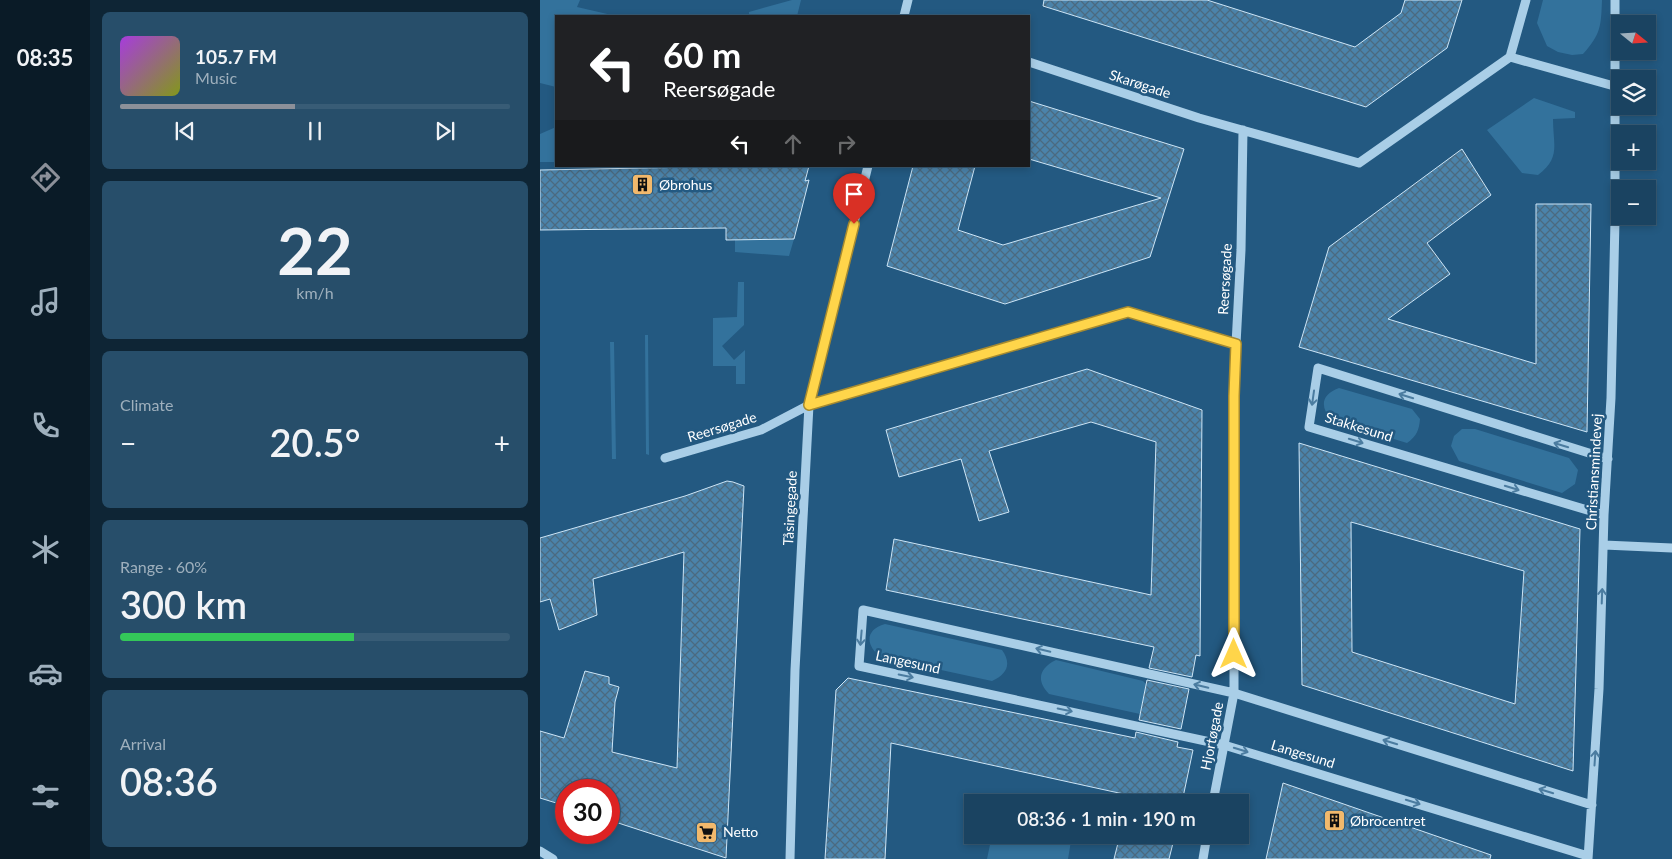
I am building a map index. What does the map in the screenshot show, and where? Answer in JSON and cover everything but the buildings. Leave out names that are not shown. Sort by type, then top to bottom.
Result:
[{"type":"street","points":[[904,15],[908,0]]},
{"type":"street","points":[[1244,130],[1359,163],[1510,57],[1526,0]]},
{"type":"street","name":"Christiansmindevej","points":[[1614,70],[1615,0]]},
{"type":"street","points":[[1510,57],[1611,85]]},
{"type":"street","name":"Skarøgade","points":[[1030,62],[1199,118],[1244,130]]},
{"type":"street","name":"Christiansmindevej","points":[[1588,857],[1599,689],[1604,515],[1611,398],[1615,220],[1614,115]]},
{"type":"street","name":"Reersøgade","points":[[665,458],[761,430],[809,405],[1128,312],[1236,344],[1244,130]]},
{"type":"street","name":"Tåsingegade","points":[[790,859],[795,670],[809,405],[868,167]]},
{"type":"street","name":"Hjortøgade","points":[[1215,794],[1234,693],[1234,428],[1236,344]]},
{"type":"street","name":"Stakkesund","points":[[1604,515],[1309,427],[1318,368],[1608,459]]},
{"type":"street","points":[[1604,545],[1672,548]]},
{"type":"street","name":"Langesund","points":[[1588,857],[1224,745],[859,666],[863,610],[1234,693],[1592,805]]},
{"type":"street","points":[[1203,859],[1206,844]]},
{"type":"street","points":[[540,852],[553,859]]},
{"type":"shaded area","points":[[540,0],[580,0],[577,7],[612,15],[555,15],[555,87],[540,83]]},
{"type":"shaded area","points":[[792,0],[801,0],[797,15],[749,15],[749,12]]},
{"type":"shaded area","points":[[1543,0],[1602,0],[1597,35],[1583,54],[1572,55],[1558,52],[1547,46],[1537,23]]},
{"type":"shaded area","points":[[1534,98],[1575,112],[1575,118],[1553,119],[1553,157],[1545,169],[1538,175],[1522,173],[1487,130]]},
{"type":"shaded area","points":[[555,127],[555,162],[540,162],[540,134]]},
{"type":"shaded area","points":[[794,239],[789,256],[735,252],[735,240]]},
{"type":"shaded area","points":[[738,282],[744,282],[744,325],[722,346],[734,360],[745,350],[745,384],[736,384],[736,366],[713,366],[713,318],[737,317]]},
{"type":"shaded area","points":[[645,335],[648,335],[649,455],[646,454]]},
{"type":"shaded area","points":[[610,342],[614,342],[616,459],[612,459]]},
{"type":"shaded area","points":[[1339,388],[1412,409],[1420,419],[1417,433],[1407,443],[1331,420],[1325,410],[1324,401],[1329,394]]},
{"type":"shaded area","points":[[1462,429],[1475,429],[1569,458],[1578,470],[1575,484],[1562,493],[1459,461],[1451,446],[1454,436]]},
{"type":"shaded area","points":[[885,624],[1002,650],[1007,660],[1006,668],[1001,675],[992,681],[881,657],[872,648],[870,639],[873,630]]},
{"type":"shaded area","points":[[1056,660],[1143,681],[1146,684],[1140,714],[1049,694],[1042,684],[1041,675],[1050,663]]},
{"type":"shaded area","points":[[990,844],[1070,844],[1068,859],[987,859]]},
{"type":"place","name":"Øbrohus","points":[[643,185]]},
{"type":"place","name":"Øbrocentret","points":[[1334,821]]},
{"type":"place","name":"Netto","points":[[707,832]]},
{"type":"route","points":[[854,224],[809,405],[1128,312],[1236,344],[1234,382],[1234,654]]}]
